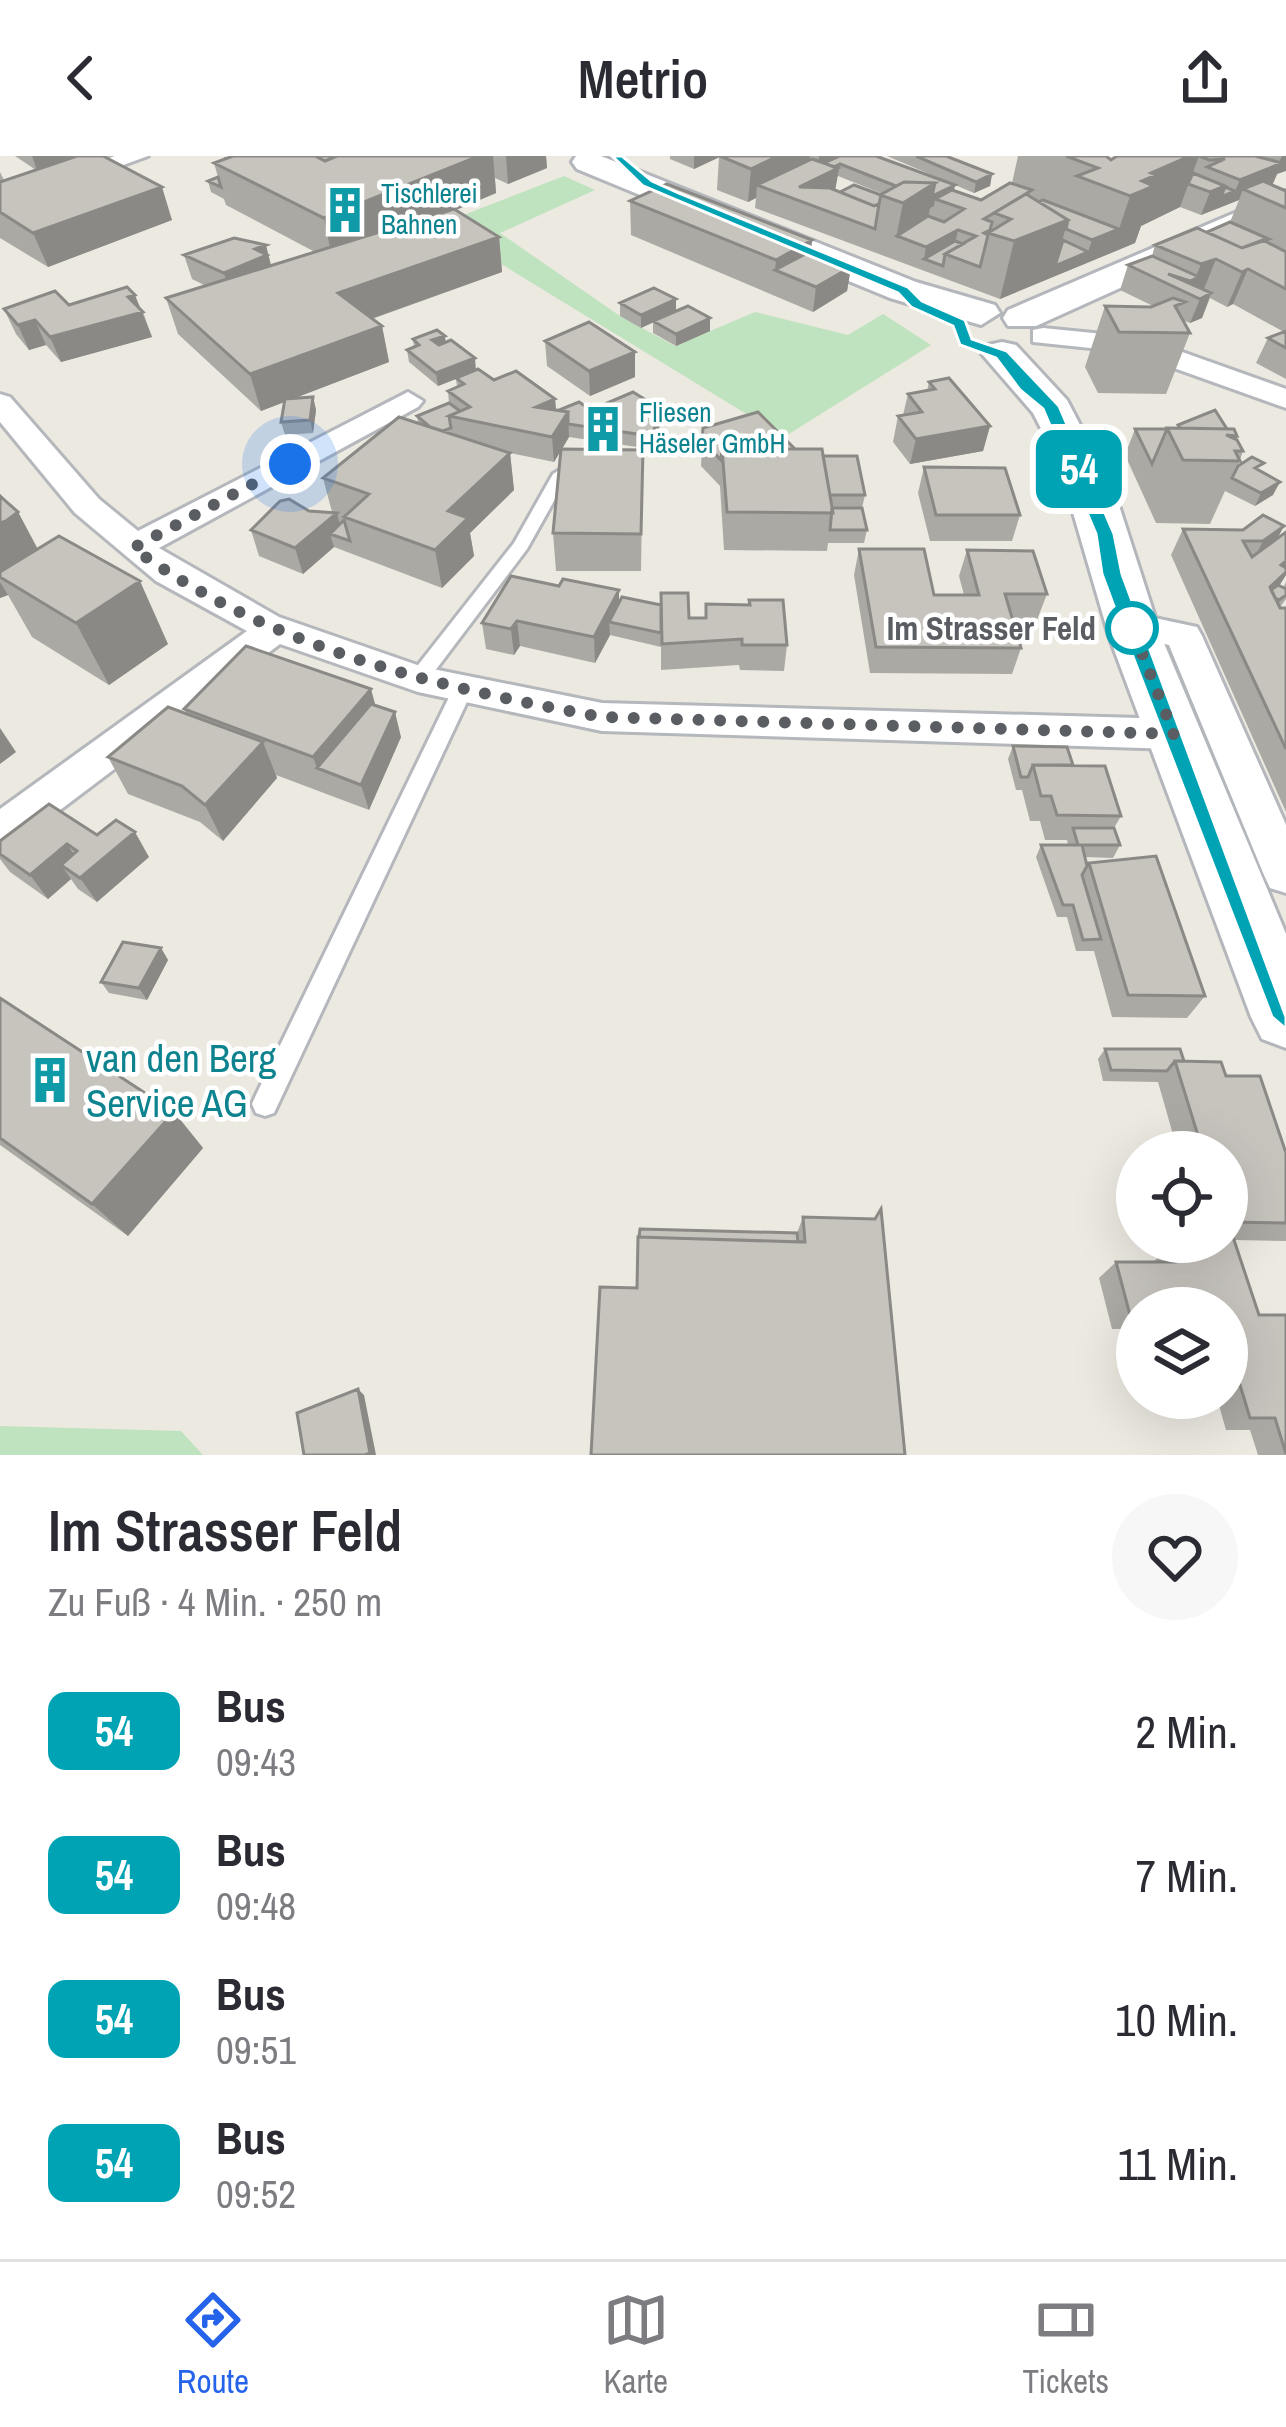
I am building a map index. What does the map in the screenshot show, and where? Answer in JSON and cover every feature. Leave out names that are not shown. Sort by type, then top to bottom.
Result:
[{"type":"main road","points":[[596,157],[903,290],[916,304],[971,318],[965,342],[1024,340],[1286,201]]},
{"type":"main road","points":[[1024,340],[1026,387],[1050,406],[1105,534],[1131,626],[1286,1016]]},
{"type":"street","points":[[0,202],[137,156]]},
{"type":"street","points":[[1024,340],[1133,344],[1286,399]]},
{"type":"street","points":[[133,548],[408,400]]},
{"type":"street","points":[[0,403],[59,476],[133,548],[184,583],[274,630],[418,679],[602,717],[1174,734]]},
{"type":"street","points":[[1131,626],[1184,636],[1286,874]]},
{"type":"street","points":[[0,832],[274,630]]},
{"type":"lane","points":[[418,679],[521,544],[561,474]]},
{"type":"lane","points":[[265,1104],[463,689]]},
{"type":"green space","points":[[564,176],[595,190],[500,233],[620,316],[675,346],[755,312],[848,335],[883,314],[931,345],[784,437],[462,240],[325,269]]},
{"type":"green space","points":[[0,1426],[181,1431],[203,1455],[0,1455]]},
{"type":"building","points":[[77,156],[103,156],[162,187],[33,233],[0,212],[0,182]]},
{"type":"building","points":[[233,156],[315,156],[325,161],[337,156],[479,156],[324,218],[214,163]]},
{"type":"building","points":[[720,156],[778,156],[751,169]]},
{"type":"building","points":[[840,156],[876,156],[955,185],[932,196],[935,183],[896,186],[840,164],[824,163]]},
{"type":"building","points":[[916,156],[946,156],[992,174],[976,182]]},
{"type":"building","points":[[1066,156],[1111,160],[1117,156],[1190,156],[1151,173],[1156,175],[1142,181],[1154,186],[1130,196],[1077,176],[1098,168]]},
{"type":"building","points":[[1199,156],[1255,156],[1282,163],[1240,180],[1207,167],[1225,159]]},
{"type":"building","points":[[812,159],[838,168],[799,187],[830,188],[879,204],[875,229],[757,185]]},
{"type":"building","points":[[1193,173],[1225,186],[1210,192],[1188,184]]},
{"type":"building","points":[[1263,181],[1286,191],[1286,208],[1243,189]]},
{"type":"building","points":[[904,182],[935,183],[903,203],[880,195]]},
{"type":"building","points":[[1010,183],[1032,190],[984,219],[992,222],[984,233],[988,235],[980,267],[945,254],[976,236],[958,230],[926,247],[897,236],[928,216],[944,222],[964,209],[935,199],[952,190],[981,200]]},
{"type":"building","points":[[667,184],[812,240],[776,260],[630,201]]},
{"type":"building","points":[[854,185],[881,195],[879,204],[840,192]]},
{"type":"building","points":[[1026,194],[1068,220],[1014,241],[988,233],[1011,219],[994,213]]},
{"type":"building","points":[[1039,202],[1119,229],[1092,240],[1066,229],[1068,220]]},
{"type":"building","points":[[454,209],[499,237],[338,293],[382,326],[250,374],[166,298]]},
{"type":"building","points":[[1230,222],[1269,239],[1242,248],[1207,232]]},
{"type":"building","points":[[1197,228],[1242,248],[1263,240],[1286,252],[1286,289],[1248,269],[1242,272],[1216,259],[1201,264],[1155,245]]},
{"type":"building","points":[[234,238],[266,245],[255,249],[267,255],[224,273],[184,255]]},
{"type":"building","points":[[1063,240],[1088,252],[1055,266]]},
{"type":"building","points":[[955,241],[963,244],[945,254],[943,266],[924,259]]},
{"type":"building","points":[[811,251],[851,267],[816,287],[775,270]]},
{"type":"building","points":[[1152,256],[1199,277],[1190,281],[1168,274],[1211,293],[1200,299],[1128,265]]},
{"type":"building","points":[[127,287],[135,295],[128,297],[143,312],[50,337],[35,320],[18,325],[4,309],[55,291],[69,305]]},
{"type":"building","points":[[654,288],[676,299],[641,315],[620,303]]},
{"type":"building","points":[[1173,298],[1185,302],[1175,306],[1190,333],[1119,332],[1105,306],[1151,307]]},
{"type":"building","points":[[688,306],[710,318],[676,334],[653,321]]},
{"type":"building","points":[[589,322],[635,352],[589,371],[545,341]]},
{"type":"building","points":[[437,330],[445,336],[432,340],[439,345],[451,340],[475,358],[436,373],[407,350],[419,345],[413,339]]},
{"type":"building","points":[[1286,331],[1286,348],[1268,338]]},
{"type":"building","points":[[478,369],[494,380],[516,371],[555,399],[536,407],[568,412],[552,437],[449,416],[470,407],[448,391],[464,384],[456,378]]},
{"type":"building","points":[[949,378],[990,426],[916,439],[898,416],[922,412],[908,394],[935,389],[929,382]]},
{"type":"building","points":[[633,392],[662,410],[651,436],[568,424],[568,412],[559,410],[579,402],[591,410]]},
{"type":"building","points":[[313,397],[310,420],[281,422],[285,399]]},
{"type":"building","points":[[449,403],[460,411],[449,416],[451,428],[430,427],[417,416]]},
{"type":"building","points":[[1215,410],[1227,429],[1178,425]]},
{"type":"building","points":[[758,412],[795,449],[722,449],[721,460],[702,440],[703,428]]},
{"type":"building","points":[[399,417],[510,453],[448,511],[468,518],[435,550],[344,517],[369,494],[323,478]]},
{"type":"building","points":[[1167,428],[1234,429],[1237,436],[1226,435],[1237,440],[1243,451],[1235,451],[1240,461],[1183,460]]},
{"type":"building","points":[[1135,429],[1167,429],[1152,464]]},
{"type":"building","points":[[561,449],[643,450],[641,534],[553,533]]},
{"type":"building","points":[[722,449],[822,449],[833,513],[727,512]]},
{"type":"building","points":[[823,456],[857,456],[865,495],[830,495]]},
{"type":"building","points":[[1252,457],[1264,463],[1255,468],[1280,482],[1261,493],[1232,478],[1238,466]]},
{"type":"building","points":[[924,467],[1005,468],[1020,515],[936,515]]},
{"type":"building","points":[[0,496],[18,512],[0,523]]},
{"type":"building","points":[[289,499],[309,511],[337,513],[295,548],[251,530],[280,501]]},
{"type":"building","points":[[832,508],[862,508],[867,530],[830,530]]},
{"type":"building","points":[[1263,515],[1284,526],[1263,541],[1243,541],[1252,557],[1286,532],[1286,561],[1281,565],[1286,572],[1270,587],[1280,608],[1286,608],[1286,749],[1183,529],[1243,530]]},
{"type":"building","points":[[344,520],[350,541],[330,534]]},
{"type":"building","points":[[59,536],[140,581],[76,623],[0,577],[0,572]]},
{"type":"building","points":[[859,549],[924,549],[934,595],[979,595],[967,550],[1033,551],[1047,594],[1005,594],[1021,648],[876,647]]},
{"type":"building","points":[[511,576],[559,586],[563,579],[619,590],[594,637],[517,621],[511,629],[482,623]]},
{"type":"building","points":[[1278,585],[1286,589],[1279,600],[1271,590]]},
{"type":"building","points":[[661,593],[688,593],[689,618],[706,618],[706,604],[783,600],[787,645],[742,645],[742,639],[662,644]]},
{"type":"building","points":[[622,597],[661,605],[661,633],[609,622]]},
{"type":"building","points":[[246,646],[371,689],[313,757],[184,709]]},
{"type":"building","points":[[371,704],[395,712],[361,785],[317,768]]},
{"type":"building","points":[[168,707],[263,742],[205,805],[182,786],[108,757]]},
{"type":"building","points":[[1013,746],[1067,747],[1073,765],[1033,765],[1028,777],[1021,777]]},
{"type":"building","points":[[1033,765],[1105,766],[1121,816],[1057,815],[1051,796],[1041,796]]},
{"type":"building","points":[[49,804],[97,835],[116,820],[135,832],[80,878],[61,865],[77,851],[67,844],[30,875],[0,854],[0,841]]},
{"type":"building","points":[[1073,828],[1114,828],[1120,845],[1078,845]]},
{"type":"building","points":[[1041,845],[1082,845],[1087,866],[1082,875],[1101,939],[1083,940],[1073,905],[1063,905]]},
{"type":"building","points":[[1156,856],[1205,996],[1128,995],[1089,863]]},
{"type":"building","points":[[123,942],[161,948],[139,988],[101,982]]},
{"type":"building","name":"van den Berg Service AG","points":[[0,998],[174,1112],[92,1204],[0,1138]]},
{"type":"building","points":[[1105,1049],[1180,1049],[1184,1061],[1175,1061],[1167,1071],[1111,1070]]},
{"type":"building","points":[[1175,1061],[1221,1062],[1226,1076],[1260,1076],[1286,1153],[1286,1223],[1248,1222],[1248,1131],[1197,1131]]},
{"type":"building","points":[[881,1209],[905,1455],[591,1455],[600,1287],[637,1288],[638,1237],[805,1242],[803,1217],[875,1219]]},
{"type":"building","points":[[640,1229],[797,1233],[798,1242],[639,1237]]},
{"type":"building","points":[[1116,1263],[1242,1263],[1259,1315],[1286,1315],[1286,1454],[1275,1418],[1250,1418],[1248,1411],[1248,1287],[1123,1287]]},
{"type":"building","points":[[358,1389],[370,1453],[304,1455],[297,1413]]},
{"type":"bus line","name":"54","points":[[618,156],[647,183],[674,196],[903,290],[916,304],[960,323],[965,342],[1002,355],[1026,387],[1050,406],[1105,534],[1112,574],[1135,636],[1286,1017]]},
{"type":"place","name":"Tischlerei Bahnen","points":[[345,210]]},
{"type":"place","name":"Fliesen Häseler GmbH","points":[[603,429]]},
{"type":"place","name":"Im Strasser Feld","points":[[1132,628]]},
{"type":"place","name":"van den Berg Service AG","points":[[50,1080]]},
{"type":"route","points":[[290,464],[133,548],[217,602],[274,630],[418,679],[518,701],[602,717],[1174,734],[1132,628]]}]
